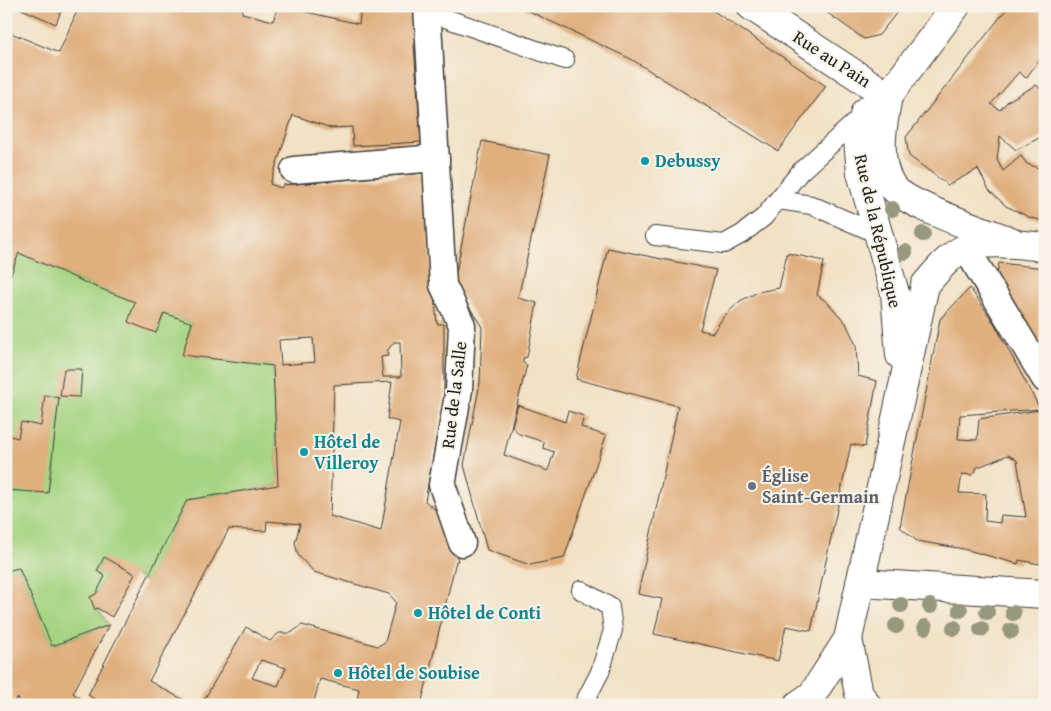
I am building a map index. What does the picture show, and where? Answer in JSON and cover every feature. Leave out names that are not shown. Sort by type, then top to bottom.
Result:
[{"type":"main road","name":"Rue au Pain","points":[[751,6],[888,96]]},
{"type":"main road","name":"Rue de la République","points":[[905,351],[895,293],[861,174],[858,140],[865,112],[888,96],[956,6]]},
{"type":"main road","name":"Rue de la République","points":[[888,96],[884,119],[884,169],[893,188],[917,203],[1020,242]]},
{"type":"main road","points":[[798,705],[812,695],[848,639],[901,389],[905,351],[925,285],[944,263],[966,248],[1020,242]]},
{"type":"main road","points":[[860,583],[1045,594]]},
{"type":"main road","points":[[848,639],[858,694],[867,705]]},
{"type":"street","name":"Rue de la Salle","points":[[427,9],[443,285],[462,325],[459,390],[442,484],[462,543]]},
{"type":"street","points":[[294,170],[436,158]]},
{"type":"street","points":[[966,248],[1045,379]]},
{"type":"lane","points":[[427,9],[565,60]]},
{"type":"lane","points":[[655,236],[724,244],[742,234],[764,217],[800,172],[865,112]]},
{"type":"lane","points":[[779,200],[811,206],[878,234]]},
{"type":"lane","points":[[581,590],[610,607],[613,630],[600,672],[583,705]]},
{"type":"green space","points":[[19,253],[91,285],[192,323],[183,355],[273,366],[278,485],[187,500],[146,582],[104,558],[97,571],[105,576],[96,594],[90,597],[109,625],[52,646],[19,568],[6,571],[6,288]]},
{"type":"building","points":[[15,6],[68,6],[67,9],[62,8],[56,24]]},
{"type":"building","points":[[79,6],[243,6],[242,13],[273,21],[278,6],[303,6],[302,11],[359,24],[361,6],[416,6],[414,45],[421,142],[353,146],[352,127],[331,128],[293,115],[270,184],[281,188],[283,185],[424,173],[437,324],[444,324],[444,398],[425,501],[440,514],[449,530],[458,561],[456,561],[421,705],[356,705],[359,689],[320,679],[313,705],[201,705],[246,627],[270,641],[279,633],[291,633],[302,625],[378,646],[385,642],[396,602],[389,594],[314,572],[298,555],[295,543],[300,524],[267,521],[266,531],[229,529],[149,681],[193,705],[104,705],[88,695],[187,500],[278,485],[273,366],[182,355],[192,323],[164,313],[156,333],[128,322],[135,302],[19,253],[6,287],[6,31],[59,53]],"holes":[[[313,338],[315,362],[281,365],[279,340]],[[394,342],[400,342],[401,377],[383,377],[381,357],[388,356],[387,351]],[[392,382],[387,419],[400,422],[381,531],[330,516],[334,385]],[[261,660],[286,668],[278,686],[252,678]]]},
{"type":"building","points":[[518,6],[706,6],[826,86],[778,151],[631,59]]},
{"type":"building","points":[[818,6],[902,6],[879,35],[864,39]]},
{"type":"building","points":[[1009,6],[1045,6],[1045,52],[1026,78],[1019,72],[991,104],[1000,110],[1008,101],[1036,85],[1043,91],[1045,89],[1045,135],[1016,150],[1000,136],[997,160],[1003,171],[1021,156],[1027,164],[1045,170],[1045,221],[1031,218],[1006,206],[989,190],[978,169],[948,185],[909,156],[906,137]]},
{"type":"building","points":[[482,141],[550,155],[518,298],[537,303],[527,357],[523,358],[523,363],[527,365],[504,455],[548,471],[554,452],[543,448],[544,442],[519,434],[512,426],[518,405],[565,422],[568,411],[584,416],[581,427],[606,436],[564,558],[530,565],[487,550],[464,465],[480,383],[482,327],[454,283]]},
{"type":"building","name":"Église Saint-Germain","points":[[608,248],[716,270],[700,330],[713,333],[724,316],[740,301],[758,292],[779,288],[787,253],[824,261],[817,295],[827,302],[846,323],[856,345],[858,376],[877,381],[865,447],[851,444],[811,631],[786,626],[778,661],[654,634],[662,599],[638,594],[678,406],[576,379]]},
{"type":"building","points":[[999,263],[1045,268],[1045,360],[996,279]]},
{"type":"building","points":[[970,288],[994,323],[1040,409],[960,415],[958,439],[977,440],[979,419],[1040,410],[1045,418],[1045,565],[1019,560],[1018,564],[964,549],[917,541],[900,527],[940,319]],"holes":[[[1008,455],[1017,460],[1026,517],[1001,515],[1000,523],[985,521],[986,494],[959,493],[962,474],[972,475],[976,468]]]},
{"type":"building","points":[[64,369],[82,369],[80,397],[60,396]]},
{"type":"building","points":[[45,395],[59,398],[48,493],[6,490],[6,435],[18,438],[21,422],[41,426]]},
{"type":"building","points":[[104,557],[135,574],[112,617],[97,608],[95,610],[90,597],[96,594],[105,576],[97,571]]},
{"type":"building","points":[[19,568],[52,646],[109,625],[73,693],[89,705],[25,705],[17,698],[11,705],[6,705],[6,571]]},
{"type":"place","name":"Debussy","points":[[645,161]]},
{"type":"place","name":"Hôtel de Villeroy","points":[[304,452]]},
{"type":"place","name":"Église Saint-Germain","points":[[752,486]]},
{"type":"place","name":"Hôtel de Conti","points":[[418,613]]},
{"type":"place","name":"Hôtel de Soubise","points":[[338,673]]}]
